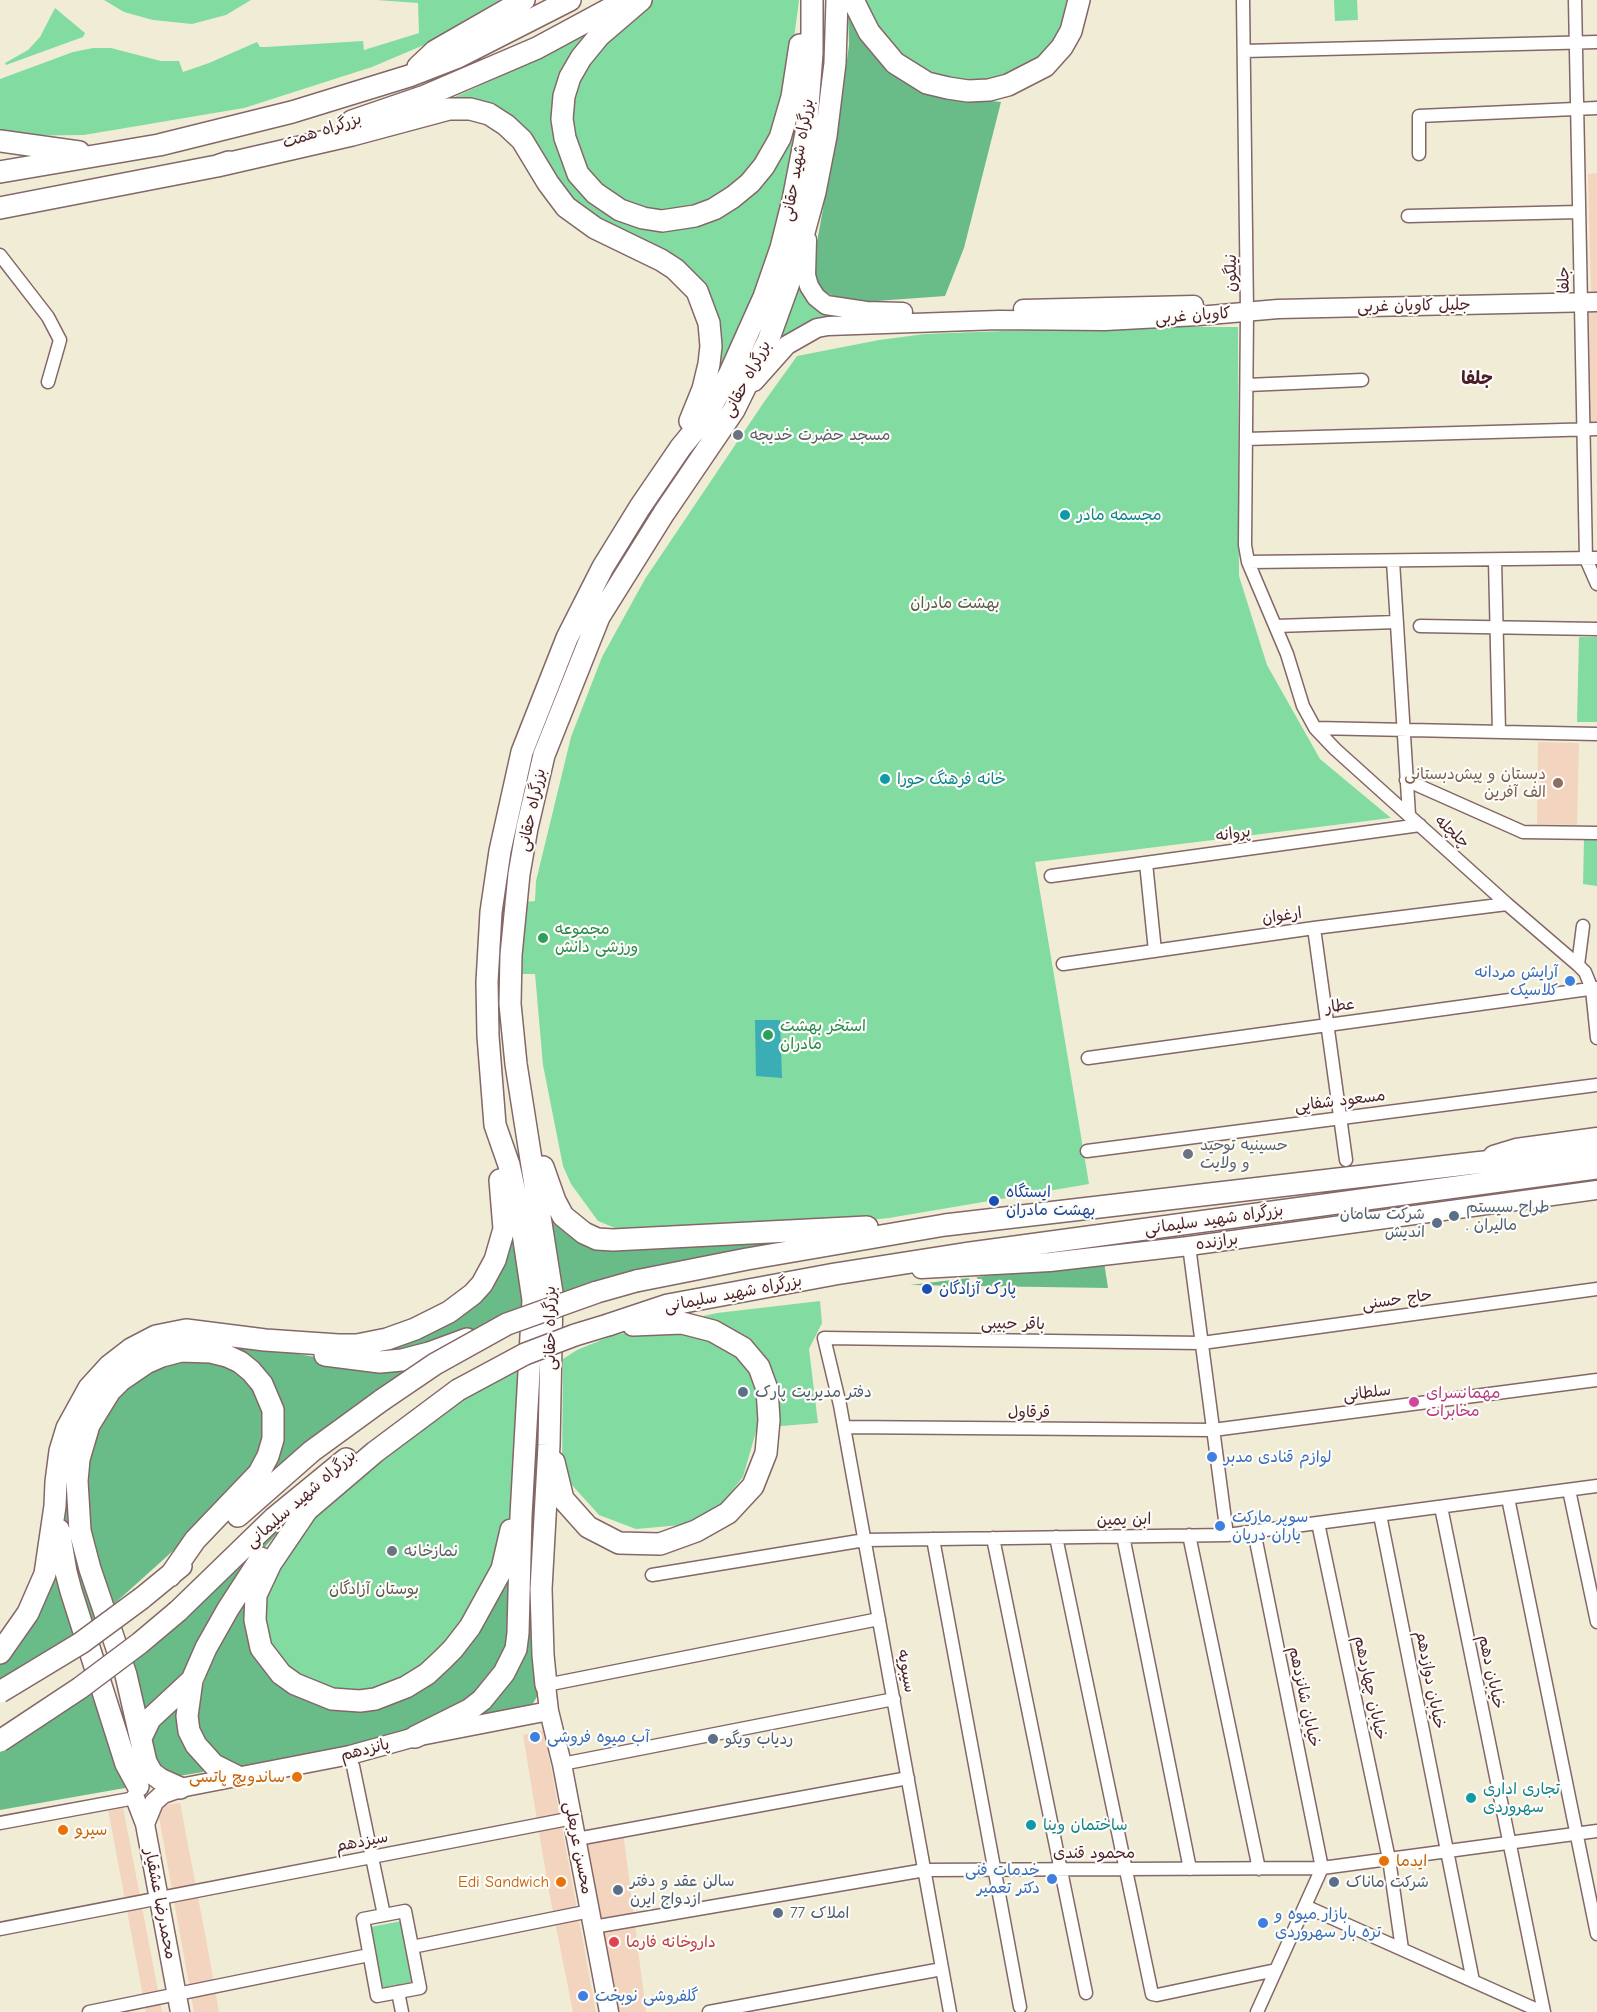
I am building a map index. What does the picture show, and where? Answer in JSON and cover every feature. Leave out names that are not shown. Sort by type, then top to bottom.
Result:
[{"type":"highway","points":[[409,76],[435,51],[524,0]]},
{"type":"highway","name":"بزرگراه همت","points":[[0,172],[159,145],[292,112],[409,76],[459,57],[570,0]]},
{"type":"highway","name":"بزرگراه همت","points":[[0,208],[216,166],[425,96],[537,48],[626,0]]},
{"type":"highway","points":[[641,0],[599,36],[581,58],[570,77],[564,96],[562,119],[564,138],[578,174],[595,193],[620,210],[643,218],[662,221],[695,216],[714,209],[750,183],[764,166],[780,138],[792,97],[807,0]]},
{"type":"highway","name":"بزرگراه شهید حقانی","points":[[781,248],[795,190],[807,123],[812,53],[812,0]]},
{"type":"highway","name":"بزرگراه حقانی","points":[[546,1685],[541,1588],[549,1445],[552,1293],[512,1031],[511,956],[523,851],[544,755],[599,617],[664,513],[734,410],[768,341],[809,220],[826,136],[835,63],[837,0]]},
{"type":"highway","points":[[853,0],[868,32],[895,63],[927,82],[968,91],[989,90],[1008,85],[1045,66],[1062,47],[1071,32],[1079,0]]},
{"type":"highway","points":[[216,166],[352,135],[449,109],[470,109],[489,114],[506,125],[522,140],[557,197],[580,219],[661,260],[675,269],[696,291],[709,323],[710,355],[703,388],[681,447]]},
{"type":"highway","points":[[0,141],[100,155]]},
{"type":"highway","name":"بزرگراه حقانی","points":[[415,1737],[469,1710],[482,1700],[495,1686],[512,1658],[518,1633],[523,1475],[533,1300],[510,1165],[495,1125],[488,1036],[487,981],[491,912],[500,850],[522,752],[567,638],[603,567],[634,515],[681,447],[704,419],[729,375],[764,297],[781,248]]},
{"type":"highway","points":[[523,1103],[555,1201],[563,1216],[584,1233],[597,1239],[945,1225]]},
{"type":"highway","points":[[0,1653],[28,1613],[43,1582],[49,1556],[60,1451],[67,1428],[89,1388],[109,1366],[131,1349],[156,1336],[186,1330],[265,1340],[338,1345],[357,1344],[387,1339],[415,1329],[449,1312],[474,1294],[495,1260],[504,1229],[495,1125]]},
{"type":"highway","name":"بزرگراه شهید سلیمانی","points":[[0,1692],[81,1642],[142,1598],[312,1450],[435,1364],[507,1324],[597,1292],[636,1281],[747,1259],[945,1225],[1597,1150]]},
{"type":"highway","name":"بزرگراه شهید سلیمانی","points":[[0,1741],[80,1688],[140,1643],[178,1611],[274,1518],[311,1486],[383,1433],[525,1354],[575,1335],[668,1305],[835,1274],[969,1253],[1597,1168]]},
{"type":"highway","points":[[549,1445],[563,1499],[588,1527],[619,1543],[660,1544],[696,1530],[728,1513],[753,1486],[766,1453],[770,1420],[767,1389],[759,1367],[743,1348],[712,1331],[682,1323],[608,1325]]},
{"type":"highway","points":[[265,1340],[315,1353],[380,1362],[415,1358],[507,1324]]},
{"type":"highway","points":[[170,1576],[195,1540],[259,1473],[268,1456],[273,1439],[273,1410],[262,1384],[240,1362],[211,1352],[181,1351],[162,1356],[146,1363],[122,1380],[110,1391],[89,1425],[79,1459],[77,1500],[80,1531],[90,1569],[126,1675],[146,1762],[152,1773],[180,1788]]},
{"type":"highway","points":[[238,1777],[214,1765],[196,1745],[189,1731],[187,1716],[192,1680],[206,1648],[228,1609],[257,1563],[275,1541],[307,1510],[375,1452],[458,1390]]},
{"type":"highway","points":[[307,1510],[271,1563],[256,1595],[255,1620],[261,1648],[281,1674],[314,1693],[332,1699],[349,1701],[375,1699],[406,1687],[427,1674],[453,1649],[470,1627],[502,1569],[523,1475]]},
{"type":"highway","points":[[55,1506],[66,1572],[136,1792]]},
{"type":"highway","points":[[141,1738],[150,1719],[192,1680]]},
{"type":"highway","points":[[136,1792],[146,1762]]},
{"type":"main road","points":[[809,220],[806,275],[809,286],[816,297],[826,304],[846,309],[908,317]]},
{"type":"main road","name":"جلیل کاویان غربی","points":[[1247,311],[1589,302]]},
{"type":"main road","name":"کاویان غربی","points":[[908,317],[1199,304],[1247,311]]},
{"type":"main road","points":[[734,410],[774,358],[787,345],[804,334],[828,326],[908,317]]},
{"type":"main road","points":[[1475,1163],[1499,1152],[1516,1148],[1597,1137]]},
{"type":"main road","name":"برازنده","points":[[835,1274],[1050,1262],[1189,1246],[1597,1190]]},
{"type":"main road","name":"محسن عربعلی","points":[[546,1685],[549,1711],[573,1818],[609,2012]]},
{"type":"main road","name":"پانزدهم","points":[[145,1824],[154,1802],[163,1794],[180,1788],[351,1755],[415,1737],[549,1711]]},
{"type":"main road","name":"محمدرضا عشقیار","points":[[136,1792],[145,1824],[178,2003]]},
{"type":"street","name":"نیلگون","points":[[1243,0],[1247,311],[1245,545]]},
{"type":"street","name":"جلفا","points":[[1575,0],[1579,212],[1589,302],[1583,429],[1592,559]]},
{"type":"street","points":[[1244,51],[1597,42]]},
{"type":"street","points":[[1419,154],[1419,116],[1597,108]]},
{"type":"street","points":[[1408,216],[1579,212]]},
{"type":"street","points":[[0,255],[48,317],[60,340],[48,382]]},
{"type":"street","points":[[1247,385],[1362,380]]},
{"type":"street","points":[[1246,439],[1597,429]]},
{"type":"street","name":"چلچله","points":[[1245,545],[1248,562],[1287,654],[1303,706],[1315,728],[1408,815],[1585,972],[1594,988],[1597,1038]]},
{"type":"street","points":[[1248,562],[1592,559],[1597,584]]},
{"type":"street","points":[[1495,560],[1498,732]]},
{"type":"street","points":[[1393,561],[1408,815]]},
{"type":"street","points":[[1276,626],[1397,622]]},
{"type":"street","points":[[1420,626],[1597,629]]},
{"type":"street","points":[[1315,728],[1597,734]]},
{"type":"street","points":[[1406,780],[1523,832],[1597,833]]},
{"type":"street","name":"پروانه","points":[[1051,876],[1420,825]]},
{"type":"street","points":[[1146,863],[1155,951]]},
{"type":"street","name":"ارغوان","points":[[1063,964],[1314,928],[1507,904]]},
{"type":"street","points":[[1578,965],[1583,926]]},
{"type":"street","points":[[1314,928],[1325,1024],[1346,1160]]},
{"type":"street","name":"عطار","points":[[1088,1058],[1594,988]]},
{"type":"street","name":"مسعود شفاپی","points":[[1087,1151],[1597,1085]]},
{"type":"street","points":[[1189,1246],[1227,1535]]},
{"type":"street","name":"حاج حسنی","points":[[1202,1343],[1597,1289]]},
{"type":"street","name":"باقر حبیبی","points":[[824,1338],[1202,1343]]},
{"type":"street","name":"سیبویه","points":[[824,1338],[844,1427],[950,2012]]},
{"type":"street","name":"سلطانی","points":[[1213,1430],[1597,1380]]},
{"type":"street","name":"قرقاول","points":[[844,1427],[1213,1430]]},
{"type":"street","name":"ابن یمین","points":[[652,1575],[865,1540],[1227,1535],[1597,1486]]},
{"type":"street","points":[[1569,1490],[1597,1622]]},
{"type":"street","points":[[1508,1498],[1597,1934]]},
{"type":"street","name":"خیابان دهم","points":[[1441,1507],[1543,2012]]},
{"type":"street","name":"خیابان دوازدهم","points":[[1380,1515],[1473,1981]]},
{"type":"street","name":"خیابان چهاردهم","points":[[1318,1523],[1389,1859],[1402,1949]]},
{"type":"street","name":"خیابان شانزدهم","points":[[1254,1531],[1322,1868]]},
{"type":"street","points":[[1189,1535],[1259,1869]]},
{"type":"street","points":[[1123,1536],[1190,1869]]},
{"type":"street","points":[[1056,1537],[1152,1994],[1276,1971]]},
{"type":"street","points":[[993,1538],[1086,1993]]},
{"type":"street","points":[[933,1539],[1020,2007]]},
{"type":"street","points":[[546,1685],[879,1619]]},
{"type":"street","points":[[562,1764],[894,1699]]},
{"type":"street","points":[[353,1766],[384,1915]]},
{"type":"street","points":[[576,1839],[908,1778]]},
{"type":"street","points":[[0,1823],[136,1792]]},
{"type":"street","name":"سیزدهم","points":[[0,1929],[573,1818]]},
{"type":"street","name":"محمود قندی","points":[[412,1947],[925,1870],[1322,1868],[1597,1831]]},
{"type":"street","points":[[1257,2012],[1322,1868]]},
{"type":"street","points":[[1305,1906],[1543,2012]]},
{"type":"street","points":[[405,1911],[412,1947],[420,1988],[377,1996],[363,1918],[405,1911]]},
{"type":"street","points":[[89,2012],[178,2003],[369,1954]]},
{"type":"street","points":[[708,2012],[942,1969]]},
{"type":"street","points":[[398,1992],[402,2012]]},
{"type":"shaded area","points":[[1597,173],[1597,293],[1591,293],[1588,174]]},
{"type":"shaded area","points":[[1589,307],[1597,307],[1597,423],[1591,424]]},
{"type":"shaded area","name":"دبستان و پیش‌دبستانی الف آفرین","points":[[1538,742],[1579,743],[1577,825],[1537,824]]},
{"type":"shaded area","points":[[544,1730],[596,2012],[573,2012],[549,1892],[523,1735]]},
{"type":"shaded area","points":[[180,1803],[219,2012],[194,2012],[157,1806]]},
{"type":"shaded area","points":[[123,1807],[162,2012],[146,2012],[108,1809]]},
{"type":"shaded area","points":[[622,1823],[646,2012],[618,2012],[584,1830]]},
{"type":"green space","points":[[104,0],[251,0],[226,15],[192,24],[153,20],[124,12]]},
{"type":"green space","points":[[376,0],[514,0],[457,31],[372,67],[244,108],[84,135],[0,136],[0,79],[73,52],[93,48],[111,48],[161,61],[179,61],[183,72],[257,42],[260,47],[266,47],[363,41],[364,50],[419,33],[418,3]]},
{"type":"green space","points":[[652,0],[799,0],[785,108],[754,171],[708,207],[645,213],[595,186],[567,122],[578,71]]},
{"type":"green space","points":[[857,0],[1075,0],[1068,27],[1031,70],[968,85],[910,68]]},
{"type":"green space","points":[[1334,0],[1357,0],[1358,20],[1335,21]]},
{"type":"green space","points":[[55,8],[85,33],[83,37],[6,65],[5,63],[28,50],[40,37]]},
{"type":"green space","points":[[848,9],[866,42],[954,97],[1001,102],[964,248],[945,296],[863,302],[839,299],[820,289],[813,275],[839,121],[849,45]]},
{"type":"green space","points":[[627,10],[586,46],[561,144],[635,221],[749,192],[805,51],[798,142],[767,265],[718,377],[694,420],[710,308],[620,234],[574,202],[538,155],[446,101],[519,68]]},
{"type":"green space","points":[[803,272],[845,313],[839,319],[768,360]]},
{"type":"green space","name":"بهشت مادران","points":[[1108,327],[1238,327],[1239,576],[1267,665],[1320,759],[1391,818],[1035,862],[1089,1184],[889,1218],[807,1226],[632,1235],[598,1221],[571,1184],[563,1166],[543,1065],[535,974],[518,974],[526,902],[535,901],[536,881],[571,737],[602,657],[645,579],[797,356],[879,340],[925,334]]},
{"type":"green space","points":[[1579,637],[1597,637],[1597,722],[1577,722]]},
{"type":"green space","points":[[1584,839],[1597,839],[1597,886],[1583,884]]},
{"type":"green space","points":[[542,1177],[575,1233],[821,1233],[729,1256],[630,1271],[558,1295]]},
{"type":"green space","points":[[503,1183],[526,1308],[420,1354],[397,1358],[347,1348],[371,1345],[486,1285]]},
{"type":"green space","points":[[1104,1262],[1108,1288],[910,1285],[969,1278],[970,1284],[978,1284],[977,1277]]},
{"type":"green space","points":[[820,1301],[822,1323],[809,1349],[818,1423],[757,1428],[743,1477],[719,1507],[681,1525],[636,1529],[599,1515],[562,1474],[563,1359],[577,1350],[611,1336],[717,1313]]},
{"type":"green space","points":[[202,1338],[369,1366],[387,1366],[415,1361],[469,1341],[389,1387],[321,1434],[276,1470],[206,1536],[252,1489],[264,1474],[272,1458],[278,1434],[278,1420],[275,1405],[263,1378],[251,1365],[230,1352],[218,1348],[193,1346],[157,1353],[121,1375],[94,1407],[83,1429],[73,1472],[72,1495],[76,1543],[98,1617],[90,1623],[74,1576],[64,1521],[63,1504],[67,1462],[75,1425],[95,1393],[111,1374],[142,1352],[176,1339]]},
{"type":"green space","points":[[216,1356],[258,1386],[270,1440],[234,1496],[114,1604],[103,1579],[88,1530],[80,1472],[101,1410],[155,1362]]},
{"type":"green space","name":"بوستان آزادگان","points":[[526,1363],[518,1462],[505,1542],[490,1586],[425,1670],[368,1695],[308,1686],[270,1651],[260,1608],[299,1530],[435,1414]]},
{"type":"green space","points":[[528,1464],[541,1466],[538,1695],[532,1705],[465,1718],[504,1682]]},
{"type":"green space","points":[[297,1511],[249,1565],[183,1680],[149,1712],[143,1708],[133,1660]]},
{"type":"green space","points":[[55,1537],[80,1630],[53,1650],[0,1681],[0,1658]]},
{"type":"green space","points":[[512,1546],[516,1605],[504,1665],[452,1714],[388,1738],[231,1769],[202,1746],[196,1724],[196,1705],[224,1626],[257,1571],[251,1629],[314,1700],[426,1682]]},
{"type":"green space","points":[[98,1686],[125,1788],[0,1810],[0,1752]]},
{"type":"green space","points":[[186,1690],[206,1765],[203,1772],[173,1777],[157,1766],[148,1725]]},
{"type":"green space","points":[[402,1921],[413,1982],[382,1988],[370,1927]]},
{"type":"water","name":"استخر بهشت مادران","points":[[755,1020],[780,1020],[782,1078],[756,1076]]},
{"type":"place","name":"مسجد حضرت خدیجه","points":[[738,435]]},
{"type":"place","name":"مجسمه مادر","points":[[1065,515]]},
{"type":"place","name":"خانه فرهنگ حورا","points":[[885,779]]},
{"type":"place","name":"دبستان و پیش‌دبستانی الف آفرین","points":[[1558,783]]},
{"type":"place","name":"مجموعه ورزشی دانش","points":[[543,938]]},
{"type":"place","name":"آرایش مردانه کلاسیک","points":[[1570,981]]},
{"type":"place","name":"استخر بهشت مادران","points":[[768,1035]]},
{"type":"place","name":"حسینیه توحید و ولایت","points":[[1188,1154]]},
{"type":"place","name":"ایستگاه بهشت مادران","points":[[994,1201]]},
{"type":"place","name":"طراح سیستم . مالیران","points":[[1454,1216]]},
{"type":"place","name":"شرکت سامان اندیش","points":[[1437,1223]]},
{"type":"place","name":"پارک آزادگان","points":[[927,1289]]},
{"type":"place","name":"دفتر مدیریت پارک","points":[[743,1392]]},
{"type":"place","name":"مهمانسرای مخابرات","points":[[1414,1402]]},
{"type":"place","name":"لوازم قنادى مدبر","points":[[1212,1457]]},
{"type":"place","name":"سوپر مارکت یاران دریان","points":[[1220,1526]]},
{"type":"place","name":"نمازخانه","points":[[392,1551]]},
{"type":"place","name":"آب میوه فروشی","points":[[535,1737]]},
{"type":"place","name":"ردیاب ویگو","points":[[713,1739]]},
{"type":"place","name":"ساندویچ پاتسی","points":[[297,1777]]},
{"type":"place","name":"تجاری اداری سهروردی","points":[[1471,1798]]},
{"type":"place","name":"ساختمان وینا","points":[[1031,1825]]},
{"type":"place","name":"سیرو","points":[[63,1830]]},
{"type":"place","name":"ایدما","points":[[1384,1861]]},
{"type":"place","name":"خدمات فنی دکتر تعمیر","points":[[1052,1879]]},
{"type":"place","name":"Edi Sandwich","points":[[561,1882]]},
{"type":"place","name":"شرکت ماناک","points":[[1334,1882]]},
{"type":"place","name":"سالن عقد و دفتر ازدواج ایرن","points":[[618,1890]]},
{"type":"place","name":"املاک 77","points":[[778,1913]]},
{"type":"place","name":"بازار میوه و تره بار سهروردی","points":[[1263,1923]]},
{"type":"place","name":"داروخانه فارما","points":[[614,1942]]},
{"type":"place","name":"گلفروشی نوبخت","points":[[583,1996]]},
{"type":"district","name":"جلفا","points":[[1477,379]]}]
